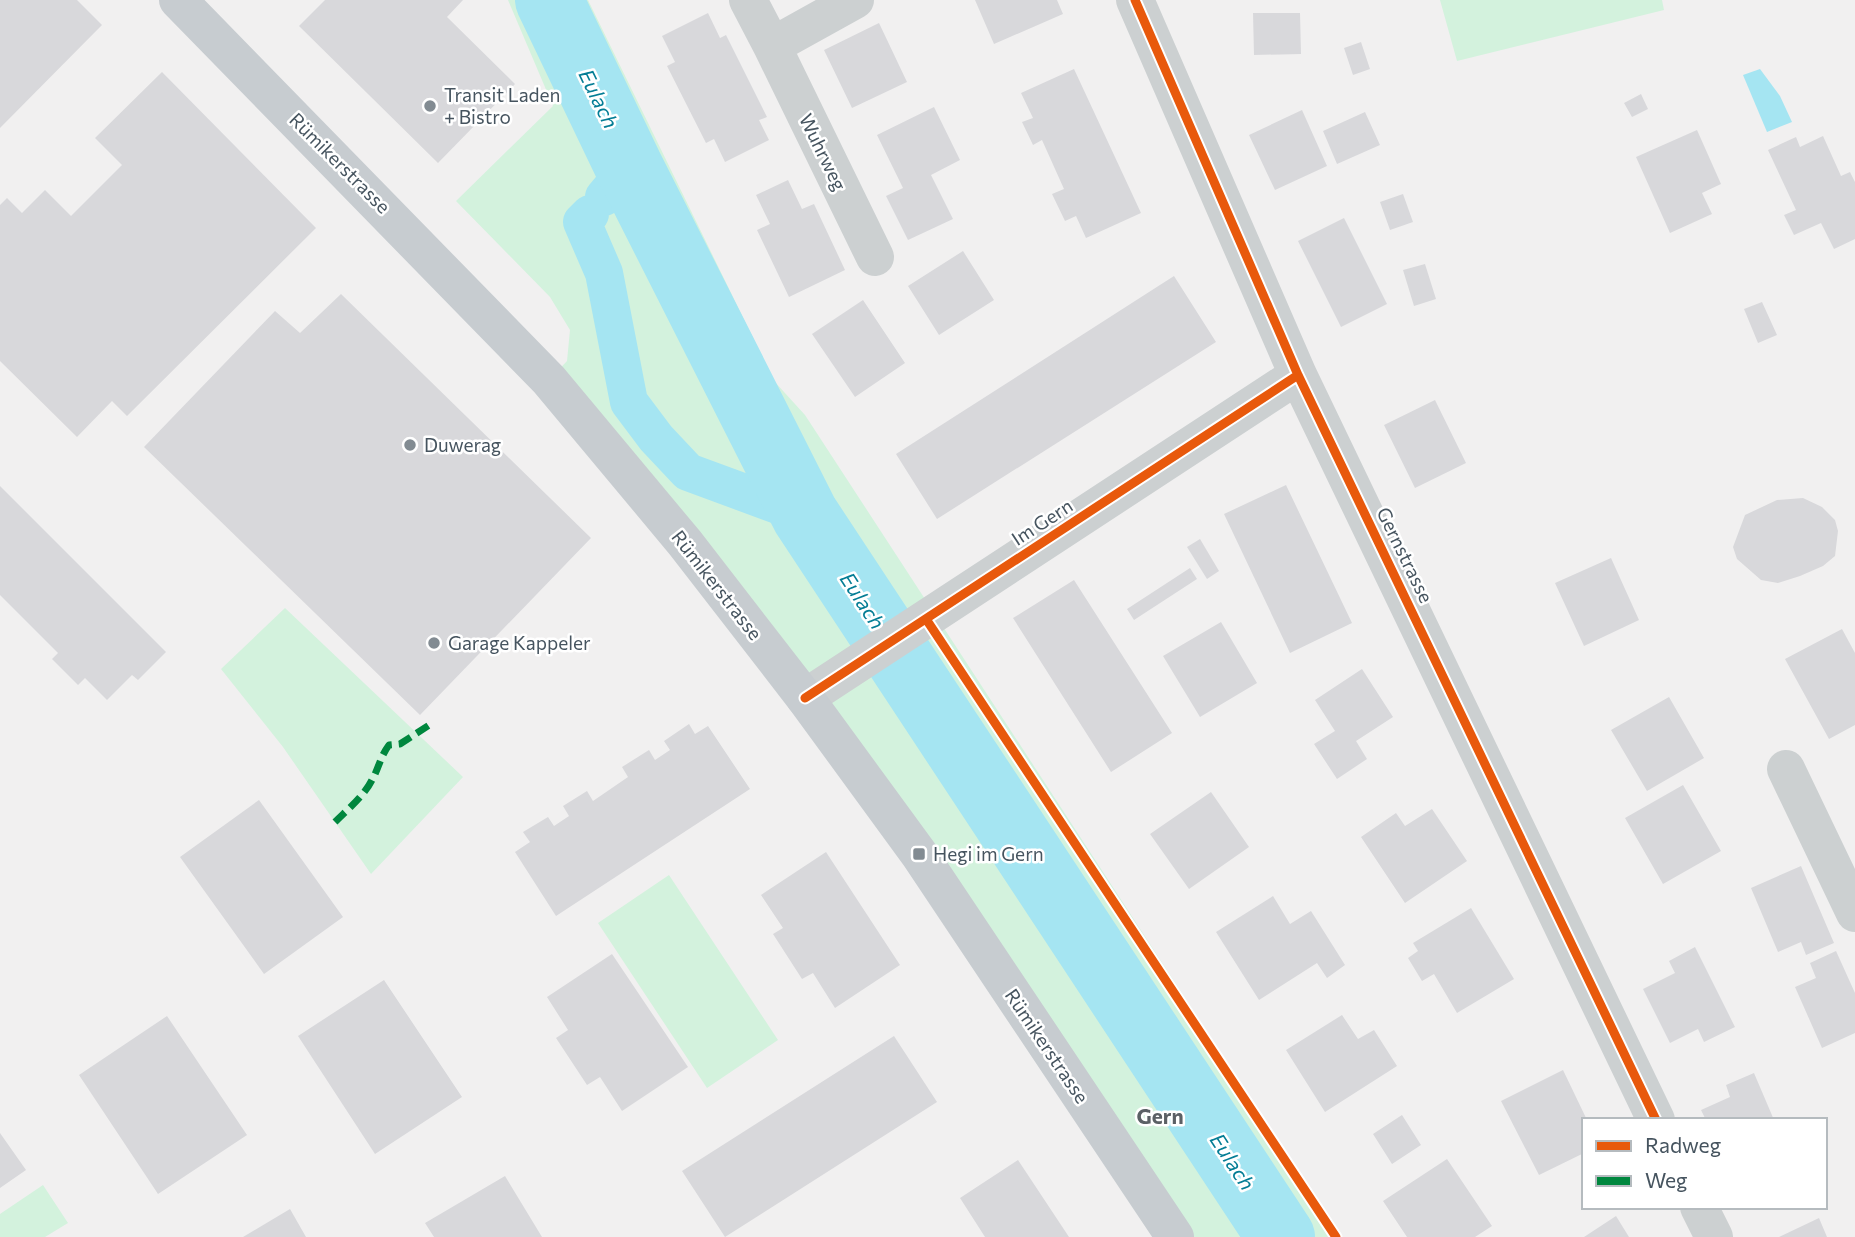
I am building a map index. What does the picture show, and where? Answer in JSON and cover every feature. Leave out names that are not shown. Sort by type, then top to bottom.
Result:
[{"type":"main road","name":"Rümikerstrasse","points":[[178,0],[548,380],[685,543],[806,698],[919,854],[1175,1237]]},
{"type":"street","name":"Wuhrweg","points":[[748,0],[875,257]]},
{"type":"street","points":[[772,46],[855,0]]},
{"type":"street","name":"Gernstrasse","points":[[1135,0],[1298,374],[1655,1118]]},
{"type":"street","name":"Im Gern","points":[[806,698],[1298,374]]},
{"type":"street","points":[[1786,769],[1855,913]]},
{"type":"street","points":[[1700,1209],[1714,1237]]},
{"type":"green space","points":[[508,0],[588,0],[774,381],[805,415],[1341,1237],[1175,1237],[1055,1060],[549,380],[567,361],[570,330],[550,297],[456,201],[553,106]]},
{"type":"green space","points":[[1440,0],[1662,0],[1664,10],[1457,61]]},
{"type":"green space","points":[[285,608],[463,777],[371,874],[283,747],[221,669]]},
{"type":"green space","points":[[669,875],[778,1040],[707,1088],[598,923]]},
{"type":"green space","points":[[43,1185],[68,1223],[45,1237],[0,1237],[0,1214]]},
{"type":"water","points":[[1760,69],[1780,96],[1792,122],[1767,132],[1743,75]]},
{"type":"building","points":[[0,0],[77,0],[102,25],[0,128]]},
{"type":"building","points":[[325,0],[463,0],[447,17],[515,84],[438,163],[299,26]]},
{"type":"building","points":[[975,0],[1057,0],[1063,14],[994,44]]},
{"type":"building","points":[[708,13],[720,38],[726,35],[767,117],[759,120],[769,140],[725,162],[714,139],[706,143],[667,66],[675,62],[662,36]]},
{"type":"building","points":[[1253,13],[1300,13],[1301,54],[1254,55]]},
{"type":"building","points":[[879,23],[907,82],[852,108],[824,50]]},
{"type":"building","points":[[1361,42],[1370,69],[1353,75],[1344,48]]},
{"type":"building","points":[[1074,69],[1141,213],[1086,238],[1076,216],[1065,221],[1052,194],[1064,189],[1042,140],[1033,145],[1022,122],[1033,118],[1021,93]]},
{"type":"building","points":[[162,72],[316,228],[127,416],[112,401],[77,437],[0,361],[0,205],[7,198],[22,213],[45,190],[71,216],[122,165],[95,138]]},
{"type":"building","points":[[1641,94],[1648,109],[1632,117],[1624,103]]},
{"type":"building","points":[[934,107],[960,160],[931,175],[953,219],[908,240],[886,196],[903,188],[877,135]]},
{"type":"building","points":[[1302,110],[1327,166],[1275,190],[1249,135]]},
{"type":"building","points":[[1365,112],[1380,145],[1337,164],[1323,131]]},
{"type":"building","points":[[1697,130],[1721,184],[1702,193],[1712,214],[1670,233],[1636,157]]},
{"type":"building","points":[[1823,136],[1841,176],[1850,172],[1855,182],[1855,239],[1834,249],[1821,223],[1794,235],[1784,215],[1796,210],[1768,150],[1796,137],[1800,147]]},
{"type":"building","points":[[788,180],[802,209],[814,204],[845,270],[789,297],[757,230],[770,224],[756,195]]},
{"type":"building","points":[[1403,194],[1413,222],[1390,230],[1380,202]]},
{"type":"building","points":[[1344,218],[1387,304],[1341,327],[1298,241]]},
{"type":"building","points":[[963,251],[994,300],[939,335],[908,286]]},
{"type":"building","points":[[1425,264],[1436,299],[1414,306],[1403,270]]},
{"type":"building","points":[[1174,276],[1216,342],[937,519],[896,454]]},
{"type":"building","points":[[341,294],[591,538],[420,715],[144,447],[275,311],[300,333]]},
{"type":"building","points":[[863,300],[905,363],[855,397],[812,334]]},
{"type":"building","points":[[1762,302],[1777,335],[1758,343],[1744,309]]},
{"type":"building","points":[[1435,400],[1466,463],[1415,488],[1384,425]]},
{"type":"building","points":[[1286,485],[1352,623],[1290,653],[1224,514]]},
{"type":"building","points":[[0,486],[166,652],[138,680],[132,675],[107,700],[85,678],[78,685],[52,659],[58,653],[0,595]]},
{"type":"building","points":[[1803,498],[1822,507],[1835,520],[1838,531],[1835,556],[1823,566],[1800,576],[1778,583],[1761,580],[1737,559],[1733,547],[1745,515],[1777,500]]},
{"type":"building","points":[[1200,539],[1219,571],[1207,579],[1187,547]]},
{"type":"building","points":[[1611,558],[1639,620],[1584,646],[1555,583]]},
{"type":"building","points":[[1190,568],[1197,579],[1134,620],[1127,609]]},
{"type":"building","points":[[1074,580],[1172,733],[1111,772],[1013,618]]},
{"type":"building","points":[[1221,622],[1257,683],[1200,717],[1163,656]]},
{"type":"building","points":[[1842,629],[1855,653],[1855,725],[1829,739],[1785,659]]},
{"type":"building","points":[[1362,669],[1393,717],[1356,741],[1367,759],[1337,779],[1314,744],[1335,731],[1315,700]]},
{"type":"building","points":[[1669,697],[1704,758],[1647,791],[1611,730]]},
{"type":"building","points":[[689,724],[695,734],[708,726],[750,789],[556,916],[515,852],[530,842],[523,832],[548,817],[554,826],[569,816],[563,806],[587,791],[593,801],[628,777],[622,767],[649,750],[655,760],[670,750],[664,741]]},
{"type":"building","points":[[1683,785],[1721,851],[1663,884],[1625,818]]},
{"type":"building","points":[[1211,792],[1249,847],[1189,889],[1150,834]]},
{"type":"building","points":[[259,800],[343,917],[264,974],[180,857]]},
{"type":"building","points":[[1432,809],[1467,861],[1405,903],[1361,837],[1396,813],[1405,826]]},
{"type":"building","points":[[826,852],[900,965],[835,1008],[813,973],[802,979],[773,934],[783,928],[761,895]]},
{"type":"building","points":[[1801,866],[1834,943],[1806,955],[1801,942],[1778,952],[1751,888]]},
{"type":"building","points":[[1273,896],[1290,924],[1311,911],[1345,965],[1327,978],[1317,963],[1259,1000],[1216,932]]},
{"type":"building","points":[[1471,908],[1514,979],[1457,1013],[1434,974],[1422,981],[1408,958],[1418,951],[1413,943]]},
{"type":"building","points":[[1695,947],[1735,1027],[1704,1042],[1698,1029],[1670,1043],[1643,989],[1675,973],[1669,961]]},
{"type":"building","points":[[1836,951],[1855,993],[1855,1033],[1822,1048],[1795,987],[1816,978],[1810,963]]},
{"type":"building","points":[[612,954],[688,1067],[622,1111],[600,1077],[587,1085],[556,1038],[568,1030],[547,997]]},
{"type":"building","points":[[384,980],[462,1097],[375,1154],[298,1036]]},
{"type":"building","points":[[1342,1015],[1358,1039],[1374,1030],[1397,1066],[1325,1112],[1286,1050]]},
{"type":"building","points":[[167,1016],[247,1135],[158,1194],[79,1075]]},
{"type":"building","points":[[894,1036],[937,1102],[725,1237],[682,1171]]},
{"type":"building","points":[[1563,1070],[1586,1118],[1582,1118],[1582,1154],[1539,1175],[1501,1101]]},
{"type":"building","points":[[1754,1073],[1773,1118],[1705,1118],[1701,1110],[1730,1097],[1726,1085]]},
{"type":"building","points":[[1402,1115],[1421,1145],[1392,1164],[1373,1134]]},
{"type":"building","points":[[0,1133],[26,1170],[0,1188]]},
{"type":"building","points":[[1447,1159],[1492,1226],[1475,1237],[1407,1237],[1383,1201]]},
{"type":"building","points":[[1018,1160],[1069,1237],[985,1237],[960,1198]]},
{"type":"building","points":[[505,1176],[542,1237],[434,1237],[425,1223]]},
{"type":"building","points":[[290,1209],[306,1237],[243,1237]]},
{"type":"building","points":[[1616,1216],[1629,1237],[1584,1237]]},
{"type":"building","points":[[1819,1218],[1827,1237],[1779,1237]]},
{"type":"waterway","name":"Eulach","points":[[549,0],[629,167],[805,515],[1281,1237]]},
{"type":"waterway","points":[[604,197],[629,167]]},
{"type":"waterway","points":[[590,214],[582,222],[604,273],[629,402],[656,438],[688,472],[805,515]]},
{"type":"marked path","points":[[335,822],[369,786],[389,745],[400,744],[434,722]]},
{"type":"cycle path","points":[[1135,0],[1298,375],[1655,1118]]},
{"type":"cycle path","points":[[805,698],[1298,375]]},
{"type":"cycle path","points":[[926,619],[1336,1237]]},
{"type":"place","name":"Transit Laden + Bistro","points":[[430,106]]},
{"type":"place","name":"Duwerag","points":[[410,445]]},
{"type":"place","name":"Garage Kappeler","points":[[434,643]]},
{"type":"place","name":"Hegi im Gern","points":[[919,854]]},
{"type":"district","name":"Gern","points":[[1160,1117]]}]
